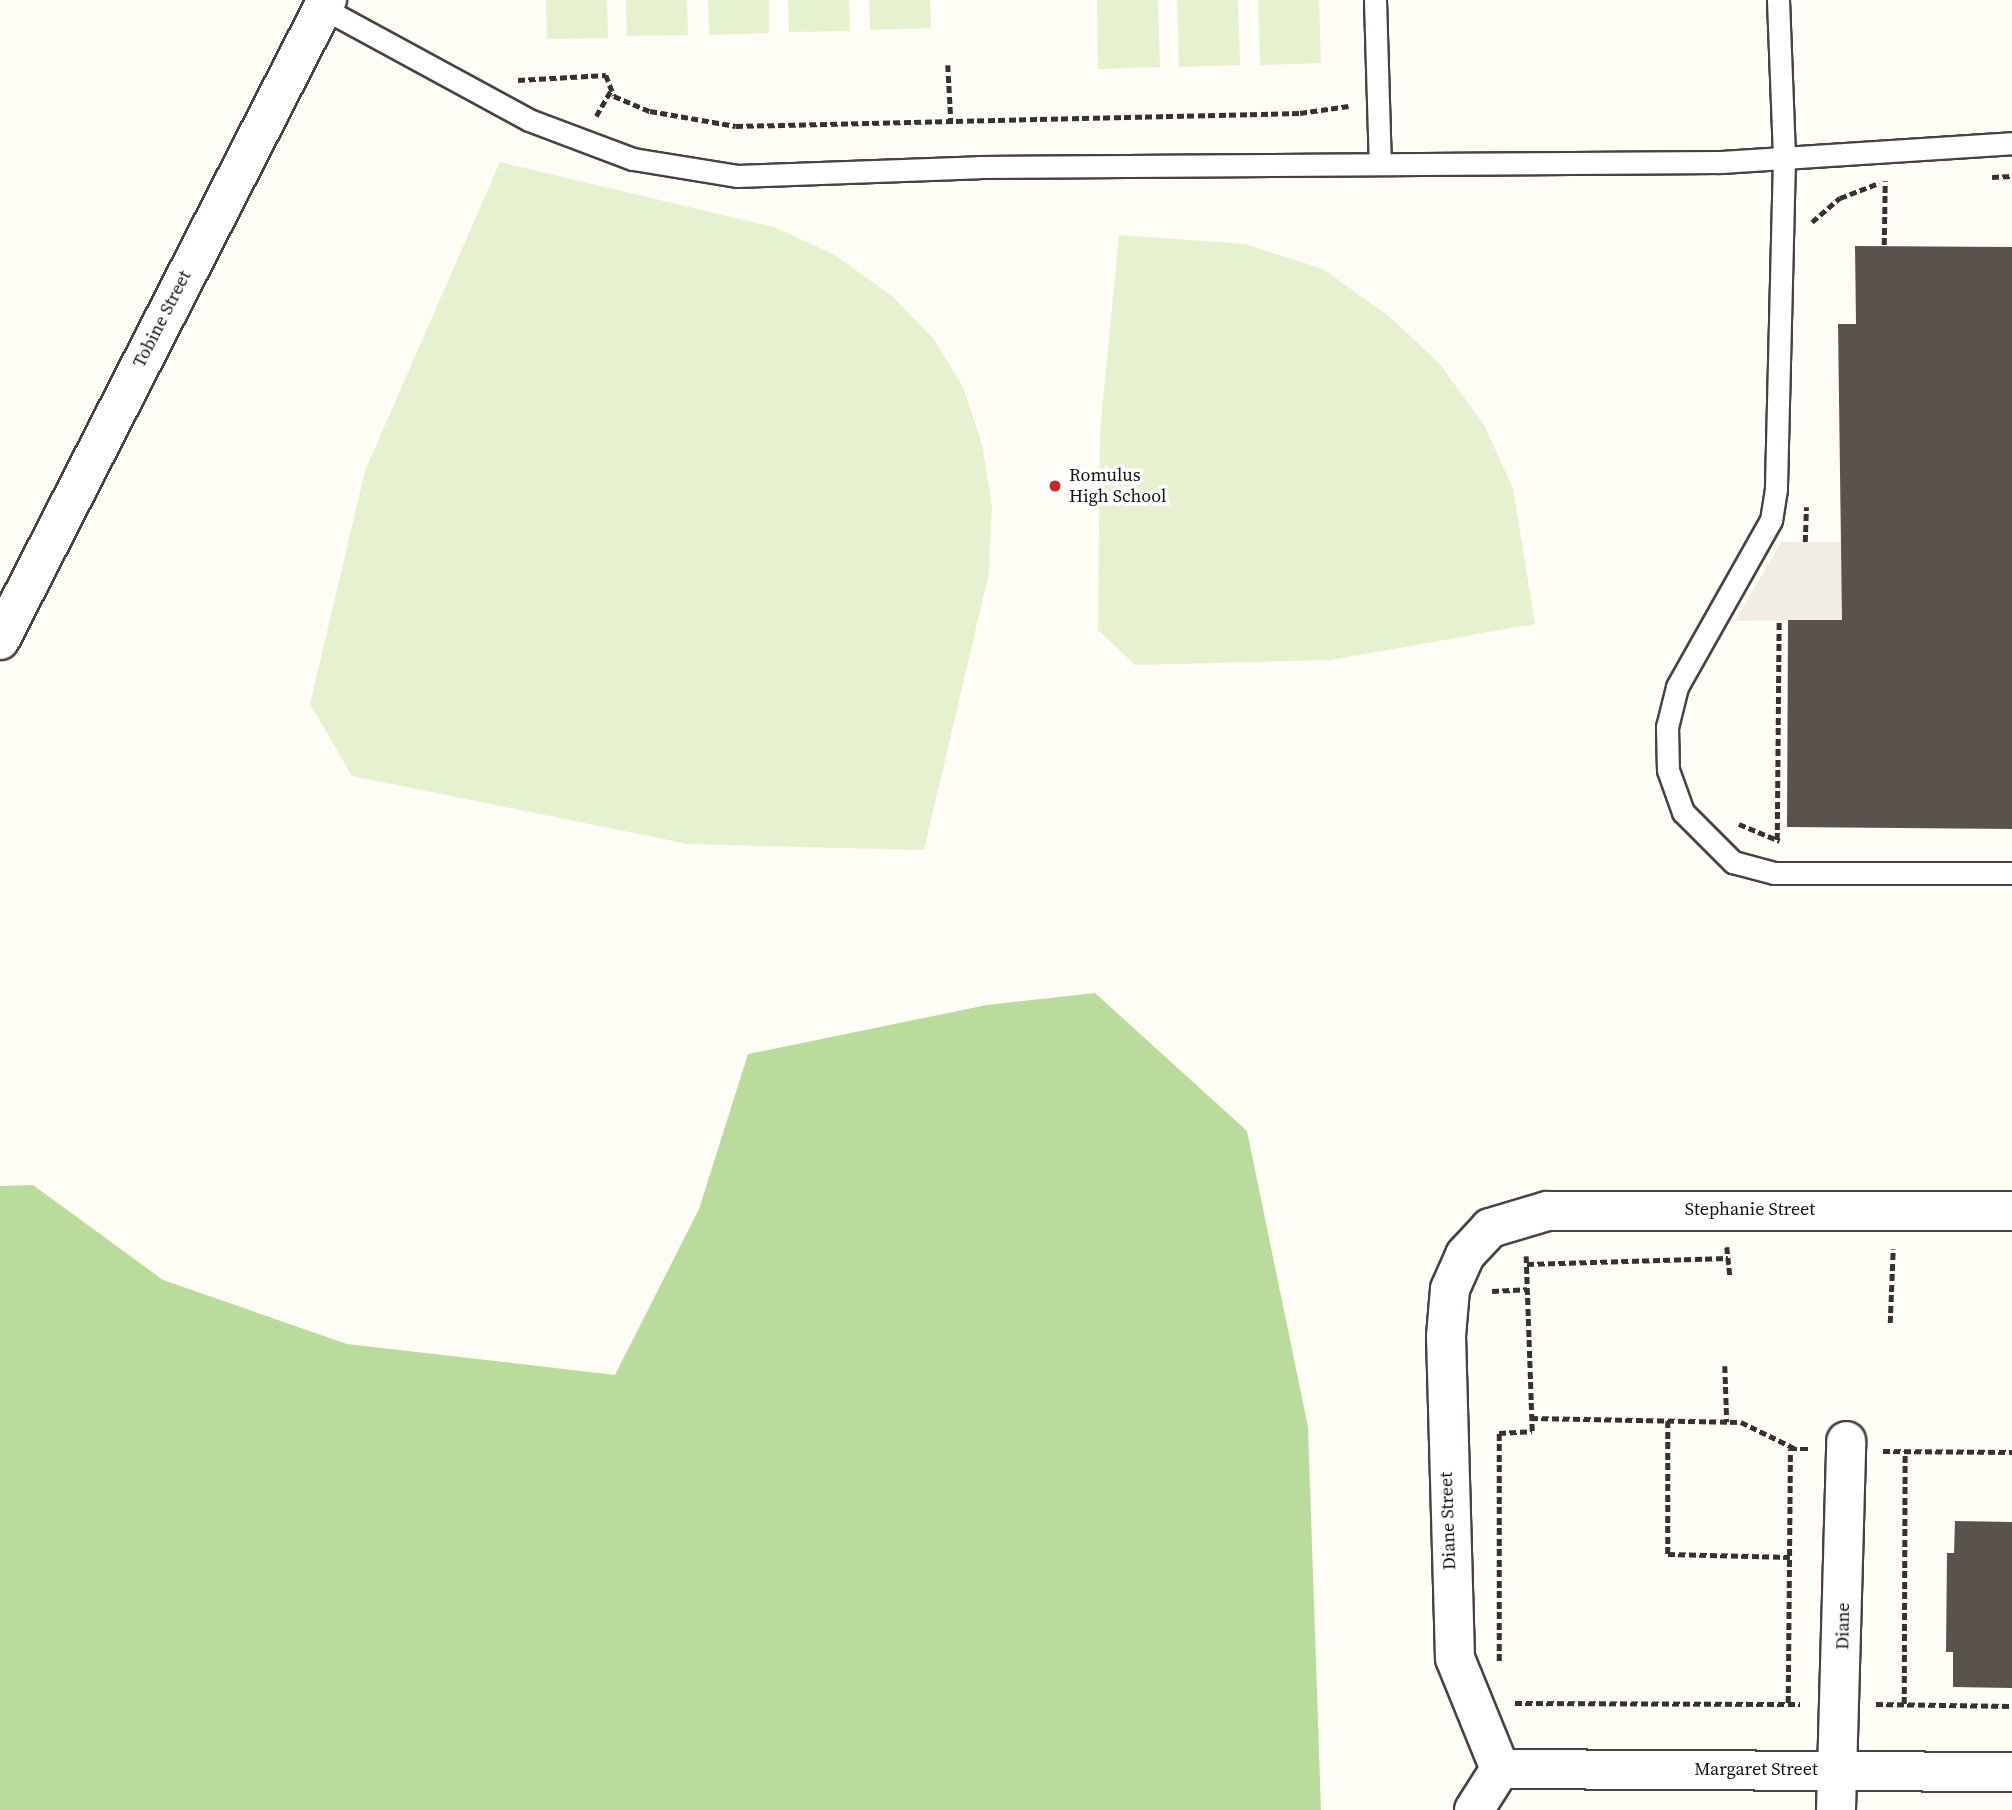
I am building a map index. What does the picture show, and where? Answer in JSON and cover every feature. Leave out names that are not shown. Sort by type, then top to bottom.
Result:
[{"type":"street","name":"Tobine Street","points":[[0,640],[325,4]]},
{"type":"street","name":"Stephanie Street","points":[[1490,1228],[1547,1211],[2012,1211]]},
{"type":"street","name":"Diane Street","points":[[1490,1228],[1465,1255],[1450,1289],[1446,1485],[1455,1658],[1500,1769]]},
{"type":"street","name":"Diane","points":[[1836,1810],[1846,1441]]},
{"type":"street","name":"Margaret Street","points":[[1500,1769],[2012,1772]]},
{"type":"street","points":[[1474,1810],[1500,1769]]},
{"type":"lane","points":[[1375,0],[1380,164]]},
{"type":"lane","points":[[1778,0],[1784,158],[1771,520],[1676,687],[1667,727],[1668,770],[1683,812],[1733,862],[1774,873],[2012,873]]},
{"type":"lane","points":[[325,4],[529,120],[633,159],[737,176],[1784,158],[2012,143]]},
{"type":"path","points":[[948,65],[951,121]]},
{"type":"path","points":[[511,82],[606,75],[614,96],[650,111],[736,126],[1300,113],[1349,107],[1348,96]]},
{"type":"path","points":[[1987,177],[2012,176]]},
{"type":"path","points":[[1809,234],[1812,223],[1840,198],[1885,180],[1898,180]]},
{"type":"path","points":[[1884,245],[1885,180]]},
{"type":"path","points":[[1805,542],[1806,490]]},
{"type":"path","points":[[1777,841],[1779,620]]},
{"type":"path","points":[[1726,818],[1777,841],[1791,841]]},
{"type":"path","points":[[1890,1324],[1894,1210]]},
{"type":"path","points":[[1727,1238],[1730,1278]]},
{"type":"path","points":[[1499,1676],[1499,1433],[1532,1432],[1526,1244]]},
{"type":"path","points":[[1527,1264],[1728,1258]]},
{"type":"path","points":[[1492,1291],[1527,1289]]},
{"type":"path","points":[[1725,1366],[1727,1422]]},
{"type":"path","points":[[1531,1418],[1741,1422],[1795,1449]]},
{"type":"path","points":[[1668,1421],[1668,1553],[1790,1557]]},
{"type":"path","points":[[1788,1703],[1790,1449],[1827,1450],[1828,1441],[1846,1441],[1869,1442],[1869,1451],[2012,1452]]},
{"type":"path","points":[[1904,1704],[1905,1451]]},
{"type":"path","points":[[1499,1703],[1811,1704]]},
{"type":"path","points":[[1870,1704],[2012,1706]]},
{"type":"green space","points":[[546,0],[607,0],[608,38],[547,39]]},
{"type":"green space","points":[[626,0],[687,0],[688,35],[627,36]]},
{"type":"green space","points":[[708,0],[769,0],[769,33],[709,35]]},
{"type":"green space","points":[[788,0],[849,0],[850,31],[789,32]]},
{"type":"green space","points":[[869,0],[930,0],[931,28],[870,30]]},
{"type":"green space","points":[[1097,0],[1158,0],[1160,67],[1098,69]]},
{"type":"green space","points":[[1177,0],[1238,0],[1240,65],[1179,67]]},
{"type":"green space","points":[[1258,0],[1319,0],[1321,63],[1260,65]]},
{"type":"green space","points":[[500,162],[774,227],[835,255],[892,296],[934,339],[963,387],[982,444],[992,506],[989,573],[924,850],[688,844],[352,776],[310,704],[365,471]]},
{"type":"green space","points":[[1119,235],[1245,244],[1323,269],[1390,317],[1439,363],[1484,425],[1513,488],[1535,624],[1331,660],[1135,665],[1098,630],[1100,431]]},
{"type":"green space","points":[[1095,993],[1247,1131],[1308,1427],[1321,1810],[0,1810],[0,1186],[33,1185],[163,1280],[347,1344],[615,1375],[699,1209],[748,1054],[987,1005]]},
{"type":"shaded area","points":[[1781,542],[1841,542],[1842,620],[1735,621]]},
{"type":"building","points":[[1855,246],[2012,247],[2012,829],[1787,827],[1788,620],[1842,620],[1838,324],[1856,324]]},
{"type":"building","points":[[1955,1521],[2012,1522],[2012,1688],[1953,1687],[1953,1652],[1946,1652],[1947,1553],[1954,1553]]},
{"type":"place","name":"Romulus High School","points":[[1055,486]]}]
